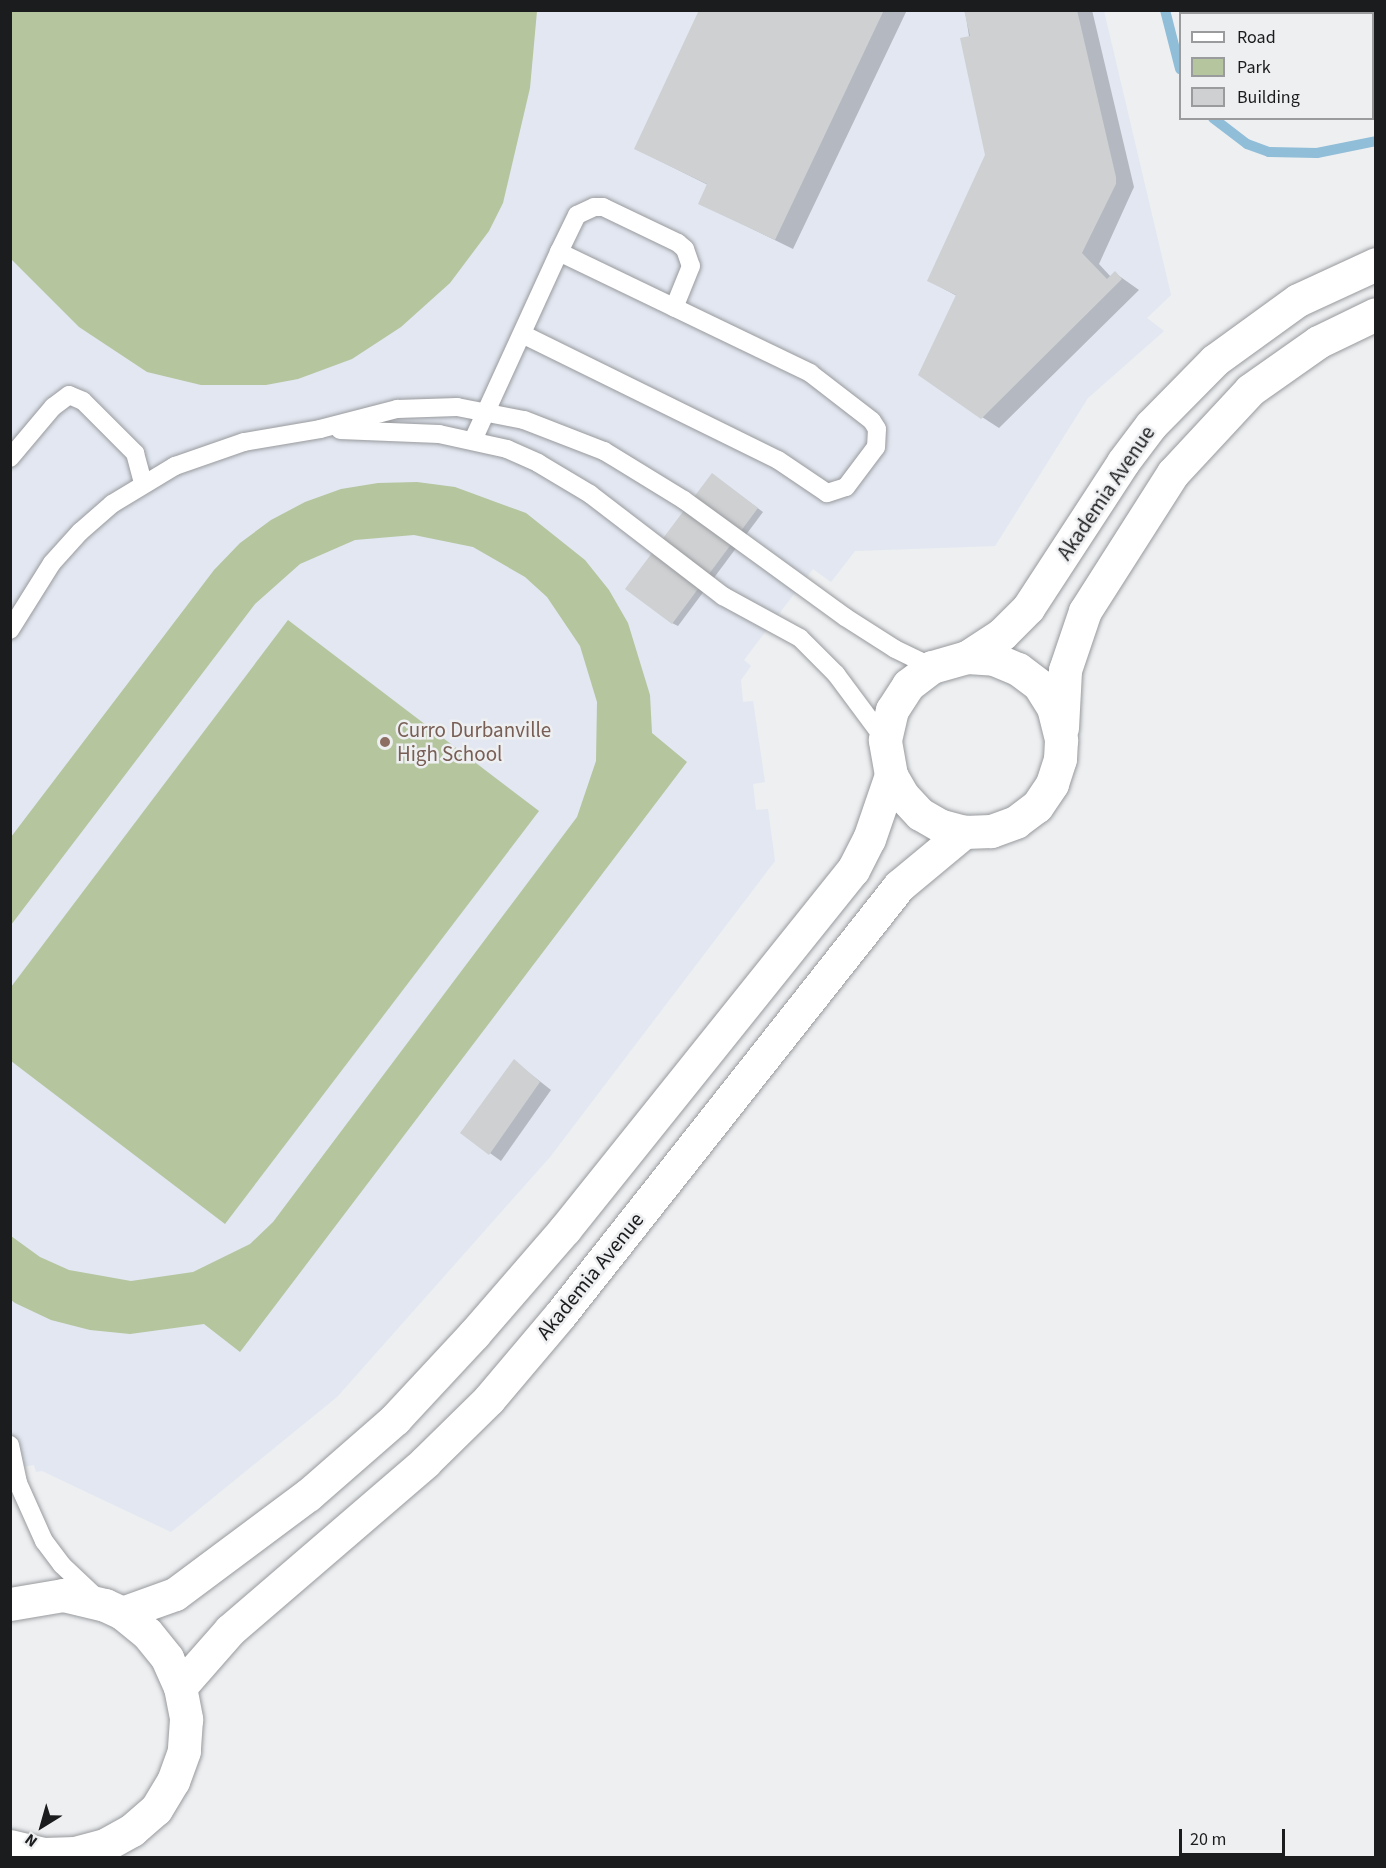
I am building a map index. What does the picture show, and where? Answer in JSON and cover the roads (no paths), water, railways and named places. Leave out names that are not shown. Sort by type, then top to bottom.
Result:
[{"type":"street","name":"Akademia Avenue","points":[[967,657],[1002,634],[1028,608],[1123,462],[1181,391],[1255,328],[1298,300],[1376,264]]},
{"type":"street","points":[[1061,741],[1053,707],[1039,685],[1018,669],[994,659],[967,657],[932,667],[908,685],[892,710],[885,740],[891,775],[903,796],[920,814],[941,826],[964,832],[991,831],[1016,822],[1037,806],[1052,784],[1060,759],[1065,670],[1085,611],[1173,473],[1223,416],[1250,390],[1318,342],[1376,314]]},
{"type":"street","points":[[113,1609],[175,1593],[308,1496],[395,1419],[474,1334],[565,1229],[853,870],[869,839],[891,775]]},
{"type":"street","name":"Akademia Avenue","points":[[180,1687],[230,1630],[425,1462],[489,1399],[560,1315],[899,886],[964,832]]},
{"type":"street","points":[[10,1605],[63,1595],[113,1609],[147,1633],[167,1658],[180,1687],[186,1719],[184,1751],[173,1781],[156,1809],[129,1844],[105,1845],[75,1853],[44,1854],[15,1850]]},
{"type":"lane","points":[[473,440],[577,215],[594,207],[603,207],[678,243],[685,249],[691,266],[674,308]]},
{"type":"lane","points":[[522,334],[778,460],[819,490],[836,493],[846,488],[876,447],[877,429],[872,421],[810,373],[559,252]]},
{"type":"lane","points":[[10,458],[69,395],[83,400],[135,453],[143,483]]},
{"type":"lane","points":[[10,630],[52,563],[80,532],[143,483],[208,452],[320,429],[397,409],[457,407],[525,420],[604,451],[684,500],[845,618],[932,667]]},
{"type":"lane","points":[[320,429],[439,434],[473,440],[538,463],[590,494],[723,596],[800,638],[836,674],[885,740]]},
{"type":"lane","points":[[10,1445],[18,1483],[44,1541],[62,1565],[113,1609]]},
{"type":"waterway","points":[[1165,10],[1179,65]]},
{"type":"waterway","points":[[1216,120],[1247,144],[1269,152],[1317,153],[1376,141]]},
{"type":"place","name":"Curro Durbanville High School","points":[[385,742]]}]
